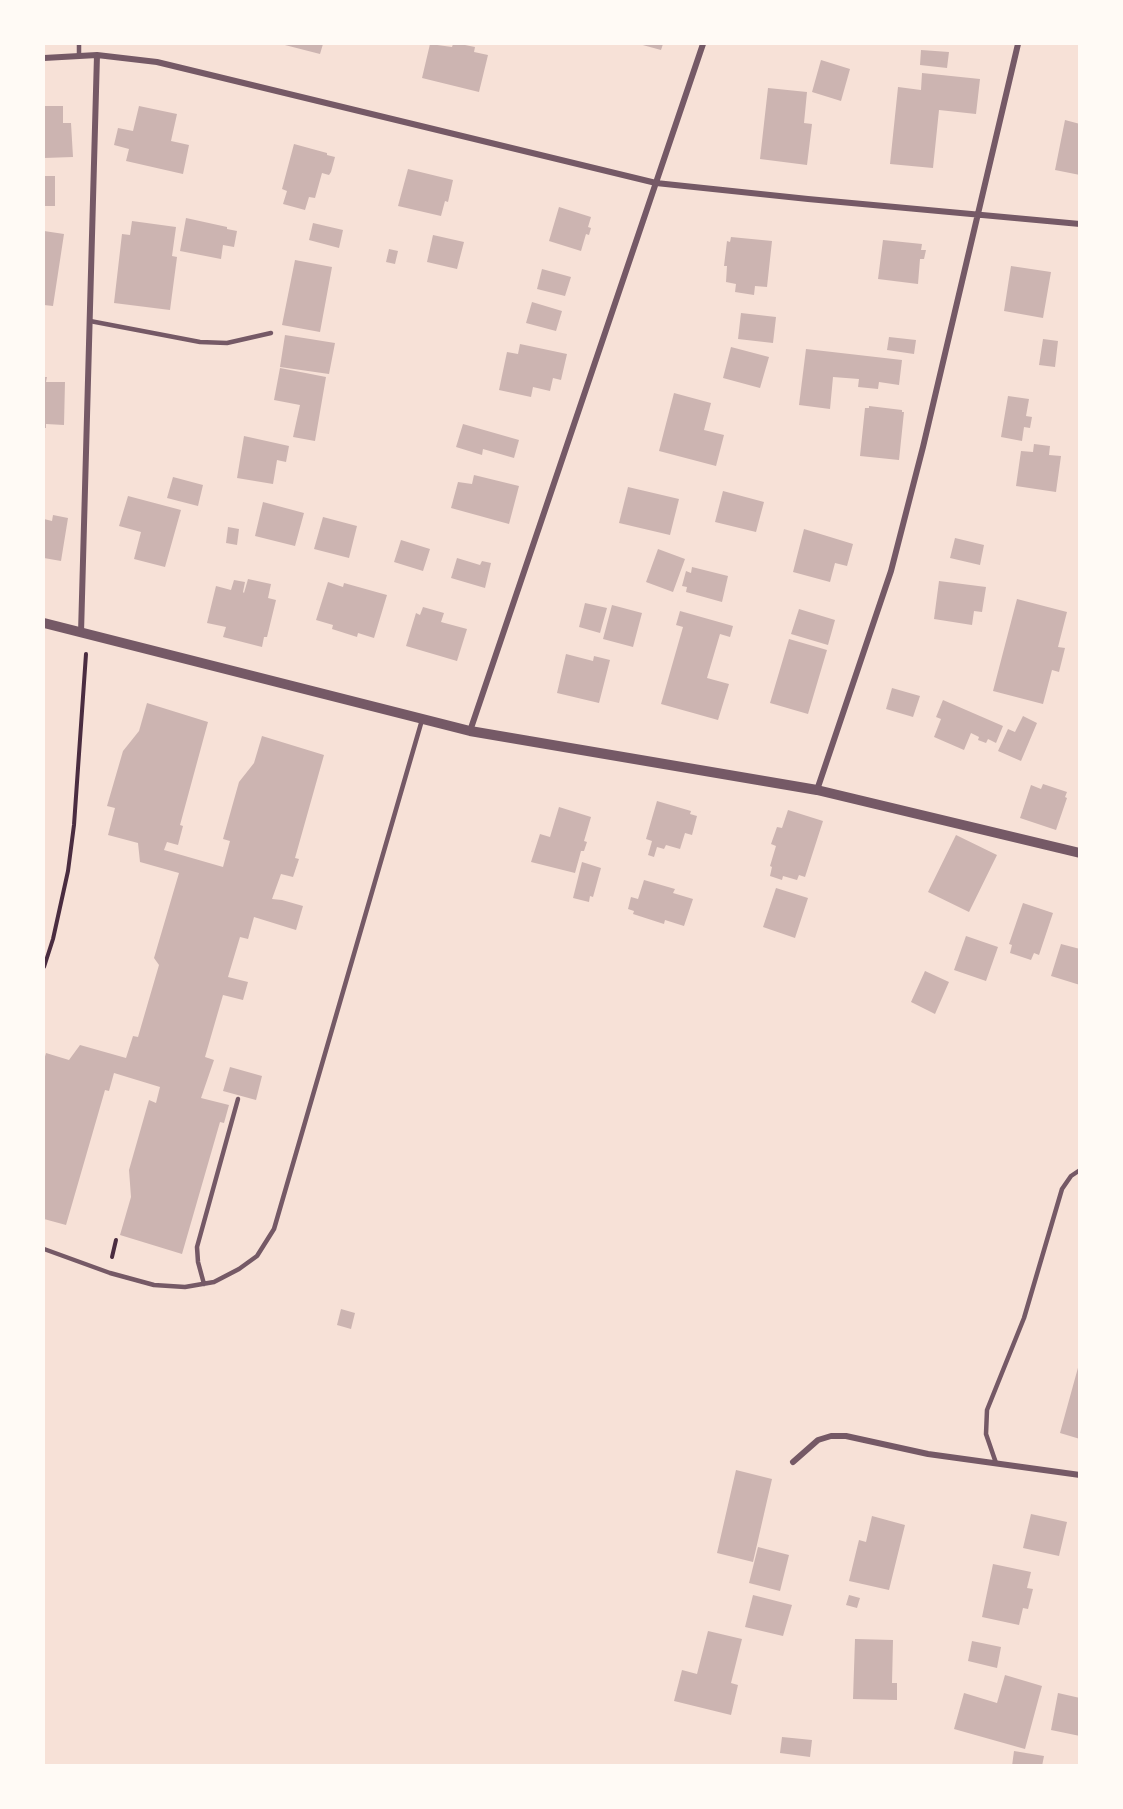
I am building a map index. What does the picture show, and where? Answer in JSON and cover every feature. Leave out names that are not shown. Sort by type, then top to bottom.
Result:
[{"type":"street","points":[[470,731],[703,44]]},
{"type":"street","points":[[817,790],[891,571],[923,447],[1018,44]]},
{"type":"street","points":[[84,633],[97,55]]},
{"type":"street","points":[[44,58],[97,55],[157,62],[656,183],[1080,224]]},
{"type":"street","points":[[44,623],[470,731],[817,790],[1080,853]]},
{"type":"street","points":[[793,1462],[818,1440],[831,1436],[846,1436],[928,1454],[1080,1475]]},
{"type":"lane","points":[[79,44],[79,55]]},
{"type":"lane","points":[[90,321],[200,342],[227,343],[272,333]]},
{"type":"lane","points":[[44,1249],[110,1273],[154,1285],[185,1287],[214,1282],[239,1269],[257,1256],[274,1229],[422,720]]},
{"type":"lane","points":[[204,1284],[198,1262],[197,1247],[238,1099]]},
{"type":"lane","points":[[996,1463],[986,1434],[987,1410],[1024,1318],[1062,1189],[1071,1176],[1080,1170]]},
{"type":"path","points":[[44,967],[63,893],[74,825],[84,633]]},
{"type":"building","points":[[281,44],[323,44],[320,54]]},
{"type":"building","points":[[430,44],[452,47],[453,44],[460,44],[475,47],[474,52],[488,55],[479,92],[422,78]]},
{"type":"building","points":[[639,44],[663,44],[661,50]]},
{"type":"building","points":[[921,50],[949,52],[947,68],[920,65]]},
{"type":"building","points":[[821,60],[850,69],[841,101],[812,92]]},
{"type":"building","points":[[922,73],[980,79],[976,114],[939,110],[933,168],[890,164],[898,87],[921,90]]},
{"type":"building","points":[[768,88],[807,92],[804,123],[812,124],[807,165],[760,159]]},
{"type":"building","points":[[44,106],[63,106],[63,123],[71,123],[73,157],[44,158]]},
{"type":"building","points":[[139,106],[177,114],[171,141],[189,145],[183,174],[126,161],[129,149],[114,145],[118,128],[133,131]]},
{"type":"building","points":[[1065,120],[1080,124],[1080,175],[1055,170]]},
{"type":"building","points":[[294,144],[335,157],[331,172],[329,175],[322,173],[315,198],[309,197],[305,210],[283,204],[287,191],[282,189]]},
{"type":"building","points":[[408,169],[453,180],[448,202],[445,201],[441,216],[398,206]]},
{"type":"building","points":[[44,176],[55,176],[55,206],[44,206]]},
{"type":"building","points":[[559,207],[591,217],[588,227],[591,228],[589,235],[586,234],[581,251],[549,241]]},
{"type":"building","points":[[186,218],[237,231],[234,247],[223,245],[221,259],[180,251]]},
{"type":"building","points":[[132,221],[176,227],[172,256],[177,257],[170,310],[114,303],[122,234],[130,235]]},
{"type":"building","points":[[313,223],[343,230],[339,248],[309,240]]},
{"type":"building","points":[[44,231],[64,234],[53,306],[44,305]]},
{"type":"building","points":[[433,235],[464,242],[457,269],[427,262]]},
{"type":"building","points":[[731,237],[772,241],[767,287],[755,286],[754,295],[735,292],[736,284],[726,282],[727,266],[724,266],[727,241],[730,242]]},
{"type":"building","points":[[883,240],[922,244],[921,250],[926,250],[924,259],[920,259],[918,284],[878,279]]},
{"type":"building","points":[[389,249],[398,251],[395,264],[386,262]]},
{"type":"building","points":[[295,260],[332,267],[320,332],[282,325]]},
{"type":"building","points":[[1011,266],[1051,272],[1043,318],[1004,311]]},
{"type":"building","points":[[542,269],[571,277],[565,296],[537,289]]},
{"type":"building","points":[[532,302],[562,311],[556,331],[526,323]]},
{"type":"building","points":[[741,313],[776,317],[773,343],[738,339]]},
{"type":"building","points":[[285,335],[335,343],[329,374],[280,367]]},
{"type":"building","points":[[889,337],[916,340],[914,354],[887,350]]},
{"type":"building","points":[[1043,339],[1058,341],[1055,367],[1039,365]]},
{"type":"building","points":[[520,344],[567,354],[561,380],[553,378],[550,391],[533,387],[531,397],[499,390],[507,352],[518,354]]},
{"type":"building","points":[[731,347],[769,357],[760,388],[723,378]]},
{"type":"building","points":[[806,349],[902,360],[899,385],[879,382],[878,389],[858,387],[859,379],[833,377],[830,409],[799,405]]},
{"type":"building","points":[[280,368],[326,377],[315,441],[293,437],[300,405],[274,400]]},
{"type":"building","points":[[44,377],[47,377],[46,382],[65,382],[64,425],[46,424],[44,428]]},
{"type":"building","points":[[674,393],[711,403],[704,430],[724,435],[716,466],[659,451]]},
{"type":"building","points":[[1008,396],[1029,399],[1026,416],[1032,417],[1030,428],[1024,427],[1022,441],[1001,437]]},
{"type":"building","points":[[869,406],[904,412],[899,460],[860,456],[865,408]]},
{"type":"building","points":[[463,424],[519,440],[514,458],[483,449],[482,455],[456,447]]},
{"type":"building","points":[[244,436],[289,446],[286,462],[277,460],[273,484],[237,478]]},
{"type":"building","points":[[1034,444],[1050,446],[1049,455],[1061,456],[1056,492],[1016,486],[1021,451],[1033,452]]},
{"type":"building","points":[[474,475],[519,486],[509,524],[451,508],[458,482],[472,484]]},
{"type":"building","points":[[173,477],[203,485],[198,506],[167,498]]},
{"type":"building","points":[[628,487],[679,499],[670,535],[619,523]]},
{"type":"building","points":[[723,491],[764,502],[756,532],[715,522]]},
{"type":"building","points":[[128,496],[181,510],[165,567],[134,559],[141,532],[119,526]]},
{"type":"building","points":[[263,502],[304,513],[295,546],[255,536]]},
{"type":"building","points":[[53,515],[68,518],[61,561],[44,558],[44,519],[52,521]]},
{"type":"building","points":[[323,517],[357,526],[349,558],[314,549]]},
{"type":"building","points":[[228,527],[239,529],[237,545],[226,543]]},
{"type":"building","points":[[804,529],[853,544],[847,566],[835,563],[830,582],[793,572]]},
{"type":"building","points":[[955,538],[984,545],[980,565],[950,558]]},
{"type":"building","points":[[401,540],[430,549],[423,571],[394,562]]},
{"type":"building","points":[[658,549],[685,559],[673,592],[646,582]]},
{"type":"building","points":[[457,558],[480,565],[482,561],[491,563],[485,588],[451,578]]},
{"type":"building","points":[[692,567],[728,576],[722,602],[686,592],[687,587],[682,586],[686,571],[691,573]]},
{"type":"building","points":[[248,579],[271,584],[268,598],[276,600],[267,637],[264,637],[262,647],[223,637],[226,627],[207,623],[216,586],[231,590],[234,580],[245,582],[244,593]]},
{"type":"building","points":[[939,581],[986,587],[982,612],[974,611],[972,625],[934,619]]},
{"type":"building","points":[[328,582],[343,587],[344,583],[387,595],[374,638],[358,633],[357,637],[332,629],[333,625],[316,620]]},
{"type":"building","points":[[1017,599],[1067,612],[1058,647],[1065,648],[1059,672],[1052,670],[1043,704],[993,691]]},
{"type":"building","points":[[585,603],[607,608],[600,633],[579,627]]},
{"type":"building","points":[[612,605],[642,613],[633,647],[603,639]]},
{"type":"building","points":[[423,607],[444,613],[441,622],[467,629],[457,661],[406,646],[416,613],[420,615]]},
{"type":"building","points":[[799,609],[835,620],[828,645],[791,634]]},
{"type":"building","points":[[680,611],[733,626],[730,637],[720,634],[707,678],[729,684],[718,720],[661,704],[683,627],[676,625]]},
{"type":"building","points":[[789,639],[827,650],[808,714],[770,703]]},
{"type":"building","points":[[566,654],[593,661],[594,656],[610,660],[599,703],[557,693]]},
{"type":"building","points":[[892,688],[920,696],[913,717],[886,709]]},
{"type":"building","points":[[943,700],[1003,726],[996,743],[988,739],[986,743],[978,740],[979,737],[971,733],[964,750],[934,737],[941,719],[936,717]]},
{"type":"building","points":[[147,703],[208,722],[180,825],[183,826],[178,845],[167,842],[164,850],[223,867],[230,841],[223,839],[239,782],[254,763],[262,736],[324,755],[295,858],[299,859],[293,877],[281,874],[272,899],[303,906],[296,930],[254,917],[248,939],[240,937],[228,977],[248,982],[243,1000],[223,995],[205,1057],[214,1060],[201,1098],[229,1105],[224,1123],[220,1122],[182,1254],[120,1235],[131,1197],[129,1170],[149,1100],[156,1103],[160,1087],[114,1073],[109,1091],[105,1090],[66,1225],[44,1219],[44,1060],[46,1053],[69,1060],[80,1045],[126,1058],[133,1036],[138,1037],[159,965],[154,958],[179,873],[140,862],[138,843],[108,835],[115,808],[107,806],[123,751],[139,731]]},
{"type":"building","points":[[1023,716],[1037,723],[1021,761],[998,751],[1008,729],[1015,732]]},
{"type":"building","points":[[1043,784],[1067,792],[1056,830],[1020,818],[1031,785],[1041,789]]},
{"type":"building","points":[[657,801],[691,811],[690,814],[697,816],[692,835],[685,833],[680,849],[666,845],[664,849],[657,847],[654,857],[648,855],[652,841],[646,839]]},
{"type":"building","points":[[559,807],[591,817],[584,841],[587,842],[584,851],[581,851],[575,873],[531,862],[540,834],[550,837]]},
{"type":"building","points":[[788,810],[823,821],[805,877],[799,875],[797,880],[783,876],[782,880],[770,876],[772,867],[770,866],[776,846],[771,844],[777,827],[782,828]]},
{"type":"building","points":[[956,835],[997,855],[969,912],[928,892]]},
{"type":"building","points":[[582,862],[601,868],[593,897],[590,896],[589,902],[573,898]]},
{"type":"building","points":[[644,880],[675,889],[673,893],[693,899],[684,926],[665,920],[664,924],[633,914],[634,911],[628,909],[631,897],[638,899]]},
{"type":"building","points":[[776,888],[808,898],[795,938],[763,927]]},
{"type":"building","points":[[1023,903],[1053,913],[1039,955],[1034,953],[1031,960],[1010,953],[1012,945],[1009,944]]},
{"type":"building","points":[[966,936],[998,947],[986,981],[954,970]]},
{"type":"building","points":[[1061,944],[1080,949],[1080,985],[1051,976]]},
{"type":"building","points":[[925,971],[949,982],[935,1014],[911,1002]]},
{"type":"building","points":[[230,1067],[262,1076],[256,1100],[223,1091]]},
{"type":"building","points":[[341,1309],[355,1313],[351,1329],[337,1325]]},
{"type":"building","points":[[1080,1364],[1080,1439],[1060,1433]]},
{"type":"building","points":[[736,1470],[772,1479],[753,1562],[717,1553]]},
{"type":"building","points":[[1031,1514],[1067,1522],[1059,1556],[1023,1548]]},
{"type":"building","points":[[872,1516],[905,1525],[889,1590],[849,1581],[859,1540],[866,1542]]},
{"type":"building","points":[[758,1547],[789,1555],[780,1591],[749,1583]]},
{"type":"building","points":[[993,1564],[1031,1572],[1027,1588],[1033,1589],[1028,1609],[1023,1608],[1019,1625],[982,1617]]},
{"type":"building","points":[[753,1595],[792,1605],[783,1636],[745,1627]]},
{"type":"building","points":[[849,1595],[860,1598],[857,1608],[846,1605]]},
{"type":"building","points":[[708,1631],[742,1639],[731,1683],[738,1685],[731,1715],[674,1701],[682,1670],[697,1674]]},
{"type":"building","points":[[855,1639],[893,1640],[892,1683],[897,1683],[897,1700],[853,1699]]},
{"type":"building","points":[[972,1641],[1001,1647],[997,1668],[968,1661]]},
{"type":"building","points":[[1005,1675],[1042,1686],[1025,1749],[954,1729],[964,1693],[997,1703]]},
{"type":"building","points":[[1058,1693],[1080,1698],[1080,1736],[1051,1730]]},
{"type":"building","points":[[782,1737],[812,1740],[810,1757],[780,1753]]},
{"type":"building","points":[[1014,1751],[1044,1756],[1042,1766],[1012,1766]]}]
